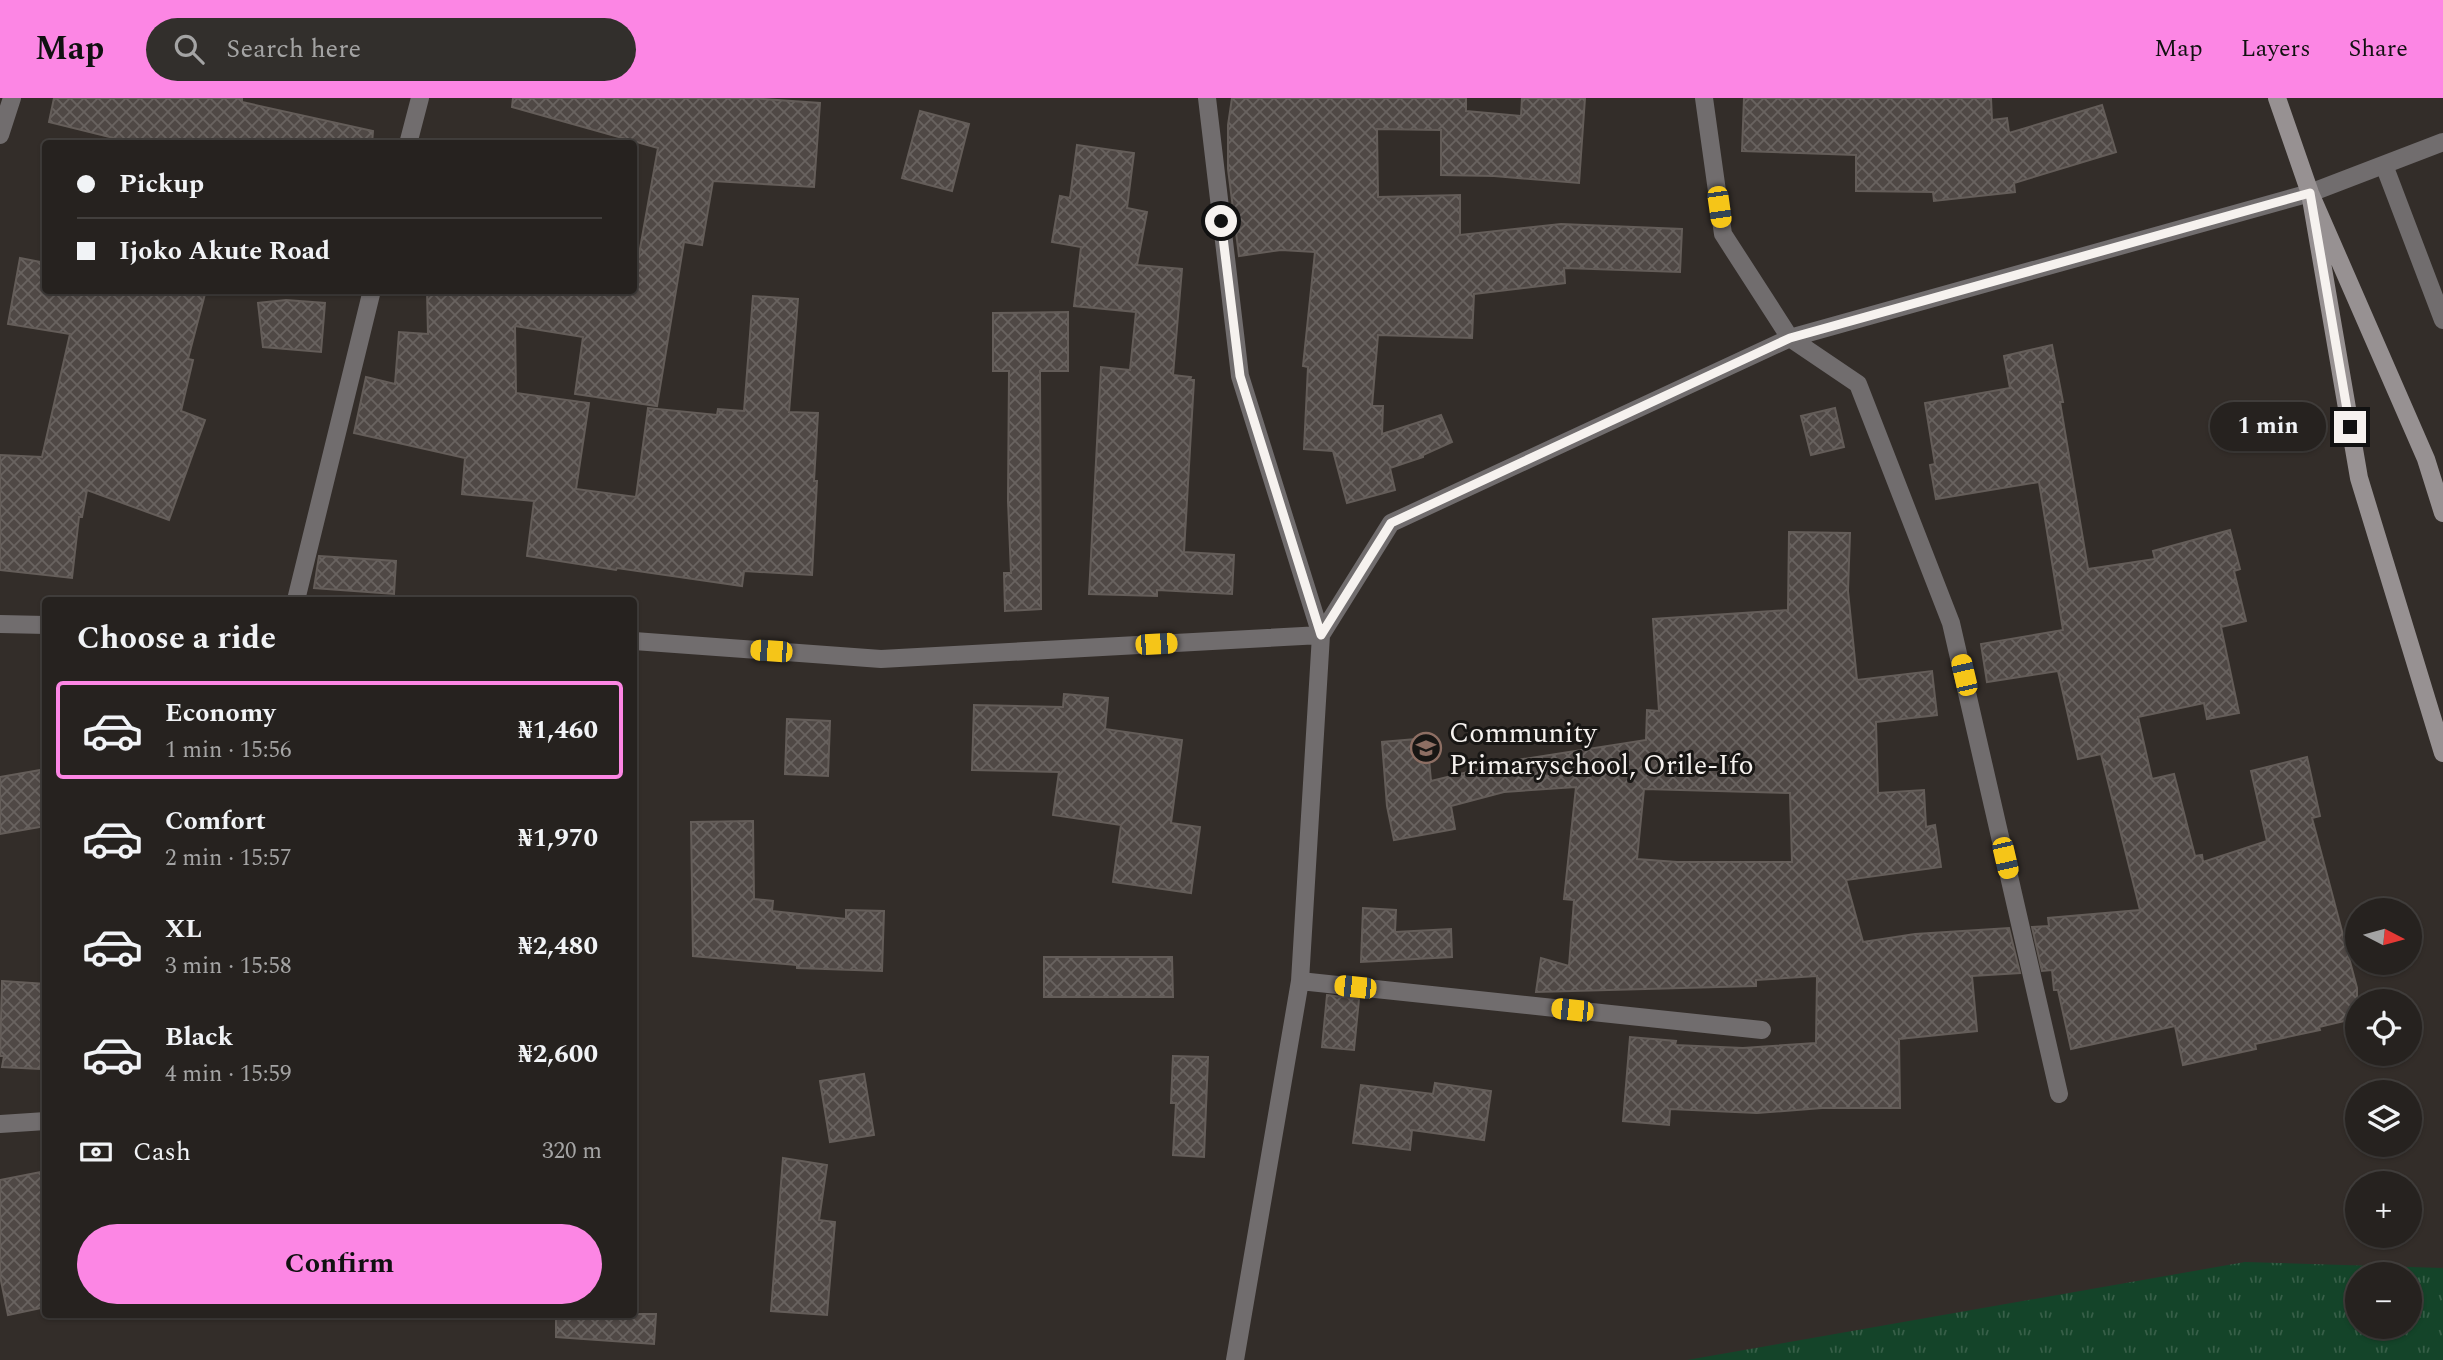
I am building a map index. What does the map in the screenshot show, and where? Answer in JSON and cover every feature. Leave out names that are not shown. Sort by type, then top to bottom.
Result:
[{"type":"main road","points":[[2277,98],[2310,193],[2426,459],[2443,513]]},
{"type":"main road","points":[[2310,193],[2359,478],[2443,753]]},
{"type":"street","points":[[0,135],[12,98]]},
{"type":"street","points":[[409,140],[420,98]]},
{"type":"street","points":[[1206,98],[1240,376],[1321,635],[1300,981],[1235,1360]]},
{"type":"street","points":[[1704,98],[1723,234],[1790,338],[1858,384],[1951,623],[2059,1094]]},
{"type":"street","points":[[1321,635],[1391,523],[1790,338],[2310,193],[2443,142]]},
{"type":"street","points":[[2384,164],[2443,320]]},
{"type":"street","points":[[297,597],[371,294]]},
{"type":"street","points":[[0,624],[42,625]]},
{"type":"street","points":[[637,641],[881,659],[1321,635]]},
{"type":"street","points":[[1300,981],[1762,1030]]},
{"type":"street","points":[[0,1125],[42,1121]]},
{"type":"green space","points":[[2245,1262],[2345,1265],[2345,1339],[2422,1339],[2422,1267],[2443,1268],[2443,1360],[1687,1360]]},
{"type":"building","points":[[54,98],[242,98],[242,102],[373,131],[372,140],[122,140],[49,122]]},
{"type":"building","points":[[513,98],[749,98],[820,103],[814,187],[713,181],[702,245],[684,242],[657,406],[575,394],[583,337],[515,326],[516,393],[589,403],[576,489],[636,497],[648,408],[717,415],[718,409],[744,411],[753,296],[798,299],[789,412],[818,413],[812,575],[744,571],[742,586],[527,556],[534,501],[462,494],[465,458],[354,433],[366,377],[395,384],[399,332],[428,334],[427,294],[637,294],[637,265],[658,148],[512,107]]},
{"type":"building","points":[[1232,98],[1466,98],[1466,111],[1521,116],[1522,98],[1585,98],[1579,183],[1441,175],[1441,130],[1377,129],[1378,197],[1460,195],[1460,235],[1561,224],[1682,229],[1680,272],[1564,268],[1565,283],[1474,294],[1472,338],[1378,335],[1372,406],[1383,406],[1382,434],[1441,415],[1452,442],[1423,457],[1390,468],[1395,490],[1347,503],[1333,451],[1304,449],[1308,367],[1303,366],[1315,252],[1281,250],[1239,256],[1228,169],[1228,125]]},
{"type":"building","points":[[1744,98],[1991,98],[1992,120],[2007,118],[2009,133],[2102,105],[2116,152],[2014,183],[2015,192],[1934,201],[1933,192],[1856,191],[1856,155],[1742,151]]},
{"type":"building","points":[[920,111],[969,124],[952,191],[902,178]]},
{"type":"building","points":[[1077,145],[1134,153],[1127,208],[1147,212],[1137,265],[1182,269],[1173,375],[1191,377],[1190,380],[1194,380],[1184,552],[1234,555],[1232,594],[1157,590],[1157,596],[1089,594],[1101,367],[1130,370],[1136,312],[1074,306],[1081,247],[1052,242],[1060,196],[1070,198]]},
{"type":"building","points":[[20,258],[42,262],[42,294],[205,294],[188,359],[193,360],[181,411],[205,420],[169,520],[87,490],[82,517],[79,517],[72,578],[0,570],[0,455],[42,457],[70,334],[8,324]]},
{"type":"building","points":[[286,300],[325,303],[321,352],[263,347],[258,303]]},
{"type":"building","points":[[1068,312],[1068,371],[1040,371],[1041,609],[1005,611],[1004,573],[1011,573],[1008,501],[1009,371],[993,371],[993,313]]},
{"type":"building","points":[[2052,345],[2088,569],[2155,559],[2153,551],[2230,530],[2240,569],[2234,571],[2246,621],[2221,627],[2239,713],[2207,719],[2204,703],[2138,717],[2152,779],[2174,774],[2195,856],[2202,855],[2203,862],[2267,841],[2251,771],[2307,757],[2320,816],[2312,818],[2345,943],[2345,975],[2354,975],[2357,988],[2345,989],[2345,1021],[2319,1027],[2320,1030],[2255,1044],[2256,1049],[2183,1065],[2175,1026],[2071,1049],[2058,990],[2054,990],[2052,970],[2042,971],[2032,927],[2049,926],[2048,918],[2140,910],[2101,754],[2078,759],[2058,671],[1987,682],[1981,644],[2063,630],[2039,482],[1936,499],[1930,465],[1935,464],[1925,403],[2010,388],[2004,356]]},
{"type":"building","points":[[1835,408],[1844,447],[1811,455],[1801,416]]},
{"type":"building","points":[[1789,532],[1850,533],[1848,591],[1857,680],[1932,671],[1937,715],[1876,722],[1878,793],[1924,790],[1926,827],[1935,825],[1941,867],[1846,880],[1863,942],[1915,934],[2009,928],[2020,973],[1972,976],[1977,1031],[1899,1039],[1900,1108],[1822,1108],[1757,1113],[1670,1109],[1669,1125],[1623,1121],[1630,1037],[1676,1041],[1675,1045],[1743,1048],[1816,1043],[1817,976],[1756,980],[1756,986],[1536,992],[1541,958],[1569,966],[1574,900],[1564,899],[1576,787],[1504,792],[1451,806],[1455,829],[1394,840],[1387,806],[1382,742],[1427,738],[1431,781],[1517,760],[1646,740],[1647,710],[1659,711],[1653,619],[1788,610]],"holes":[[[1644,789],[1790,793],[1792,862],[1677,862],[1637,859]]]},
{"type":"building","points":[[319,556],[396,561],[394,594],[314,588]]},
{"type":"building","points":[[1064,694],[1108,698],[1105,729],[1182,740],[1171,823],[1200,827],[1191,893],[1113,882],[1121,825],[1053,815],[1059,772],[972,770],[974,705],[1063,707]]},
{"type":"building","points":[[787,719],[830,721],[828,776],[785,774]]},
{"type":"building","points":[[42,770],[42,827],[0,834],[0,777]]},
{"type":"building","points":[[753,821],[754,899],[773,901],[772,911],[846,919],[846,910],[884,911],[882,971],[797,968],[797,965],[693,956],[691,822]]},
{"type":"building","points":[[1363,908],[1396,910],[1395,932],[1451,929],[1452,957],[1361,962]]},
{"type":"building","points":[[1044,957],[1172,957],[1173,997],[1044,997]]},
{"type":"building","points":[[2,981],[42,984],[40,1069],[2,1067],[4,1056],[0,1056]]},
{"type":"building","points":[[1327,995],[1359,999],[1354,1050],[1322,1047]]},
{"type":"building","points":[[1173,1056],[1208,1057],[1204,1157],[1173,1155],[1176,1103],[1171,1103]]},
{"type":"building","points":[[864,1074],[874,1135],[830,1142],[820,1081]]},
{"type":"building","points":[[1435,1083],[1491,1091],[1484,1140],[1412,1130],[1410,1150],[1353,1143],[1361,1085],[1433,1094]]},
{"type":"building","points":[[783,1158],[827,1165],[819,1220],[835,1222],[827,1315],[771,1311]]},
{"type":"building","points":[[42,1172],[42,1308],[8,1315],[0,1276],[0,1180]]},
{"type":"building","points":[[637,1314],[656,1314],[654,1344],[556,1337],[556,1318],[637,1318]]},
{"type":"place","name":"Community Primaryschool, Orile-Ifo","points":[[1426,748]]},
{"type":"route","points":[[1221,221],[1240,376],[1321,635],[1391,523],[1790,338],[2310,193],[2350,427]]}]
